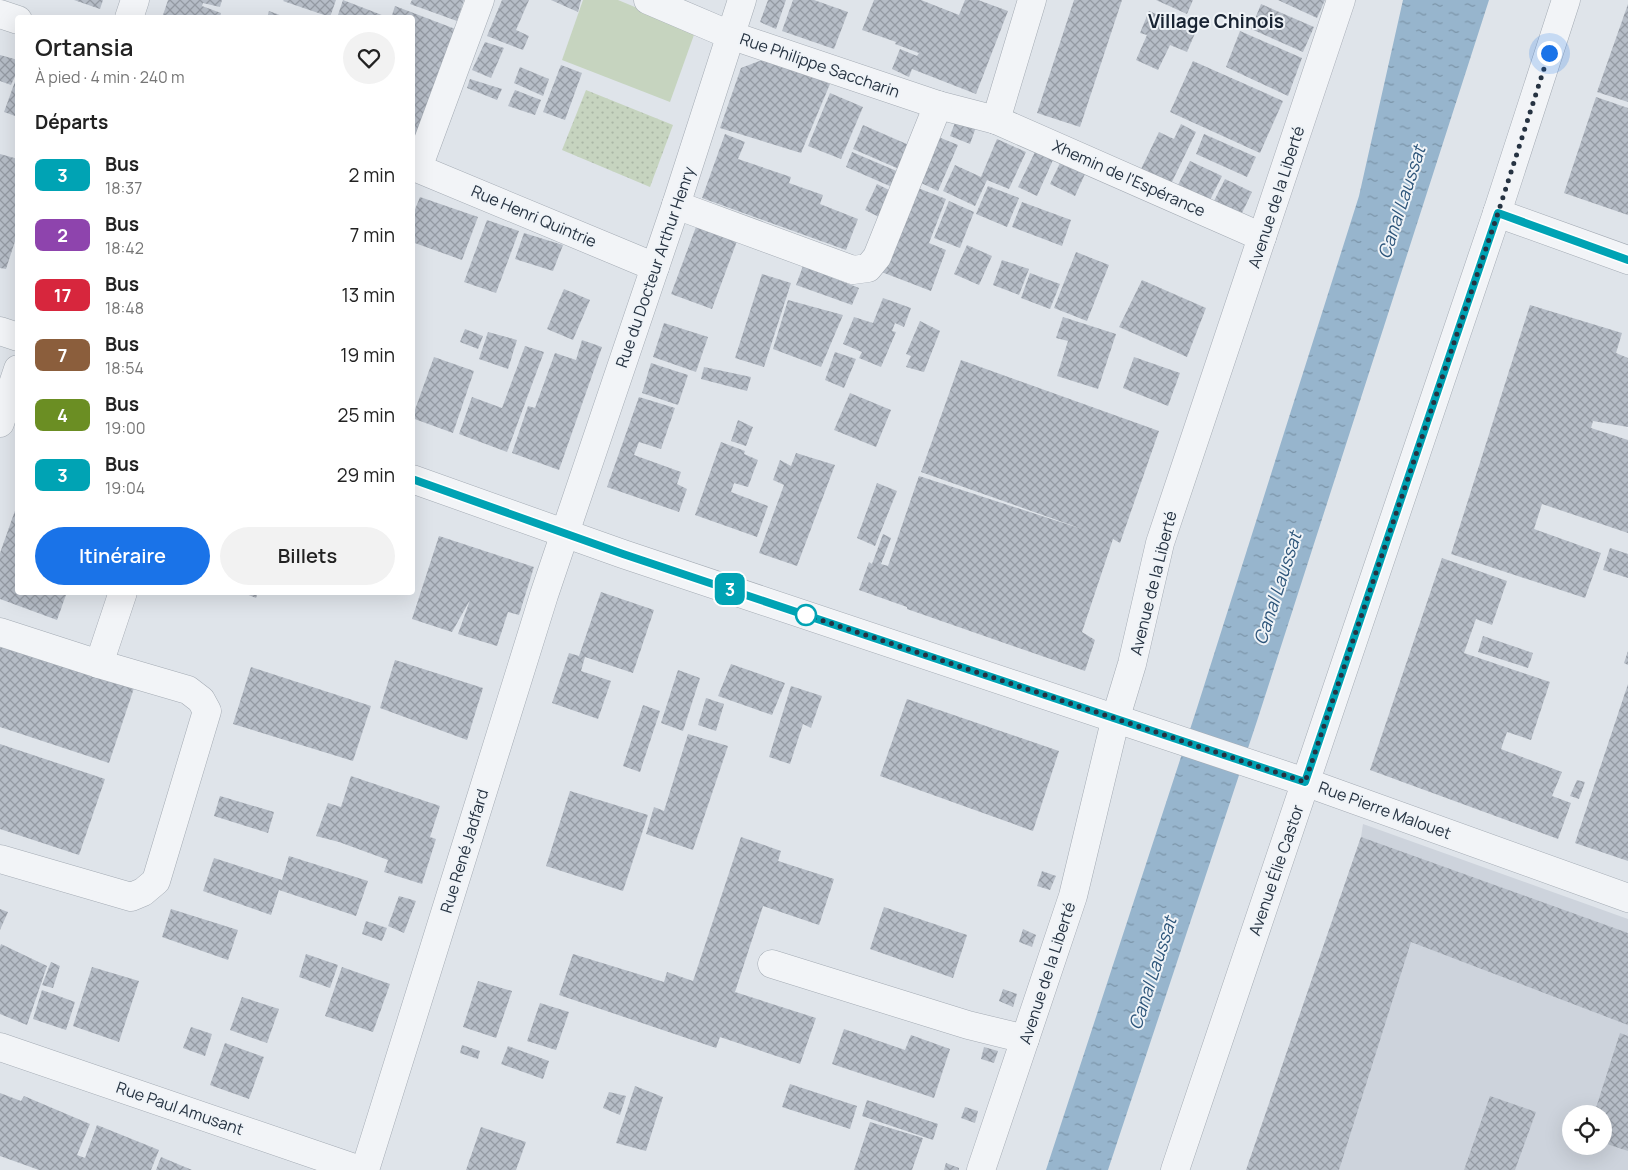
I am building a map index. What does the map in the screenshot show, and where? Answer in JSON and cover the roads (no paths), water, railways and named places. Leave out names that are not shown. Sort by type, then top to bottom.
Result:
[{"type":"street","points":[[130,15],[135,0]]},
{"type":"street","points":[[415,167],[480,0]]},
{"type":"street","name":"Rue Philippe Saccharin","points":[[648,0],[730,35],[938,105],[996,120]]},
{"type":"street","name":"Rue du Docteur Arthur Henry","points":[[564,533],[676,205],[742,0]]},
{"type":"street","points":[[996,120],[1032,0]]},
{"type":"street","name":"Avenue de la Liberté","points":[[981,1170],[1128,722],[1132,664],[1160,543],[1341,0]]},
{"type":"street","name":"Avenue Élie Castor","points":[[1175,1170],[1498,213],[1566,0]]},
{"type":"street","points":[[0,14],[15,19]]},
{"type":"street","points":[[676,205],[853,270],[868,268],[877,257],[938,105]]},
{"type":"street","name":"Xhemin de l'Espérance","points":[[996,120],[1262,237]]},
{"type":"street","name":"Rue Henri Quintrie","points":[[415,167],[655,267]]},
{"type":"street","points":[[1498,213],[1628,260]]},
{"type":"street","points":[[0,331],[15,336]]},
{"type":"street","points":[[0,423],[15,378]]},
{"type":"street","name":"Rue Pierre Malouet","points":[[415,480],[564,533],[1305,782],[1628,898]]},
{"type":"street","name":"Rue René Jadfard","points":[[365,1170],[564,533]]},
{"type":"street","points":[[99,664],[122,595]]},
{"type":"street","points":[[0,632],[188,690],[201,700],[207,711],[156,881],[143,892],[131,897],[0,859]]},
{"type":"street","points":[[772,964],[968,1025],[1025,1039]]},
{"type":"street","name":"Rue Paul Amusant","points":[[0,1047],[360,1170]]},
{"type":"water","name":"Canal Laussat","points":[[1403,0],[1489,0],[1257,721],[1108,1170],[1046,1170],[1197,708],[1359,196]]},
{"type":"district","name":"Village Chinois","points":[[1216,21]]}]
